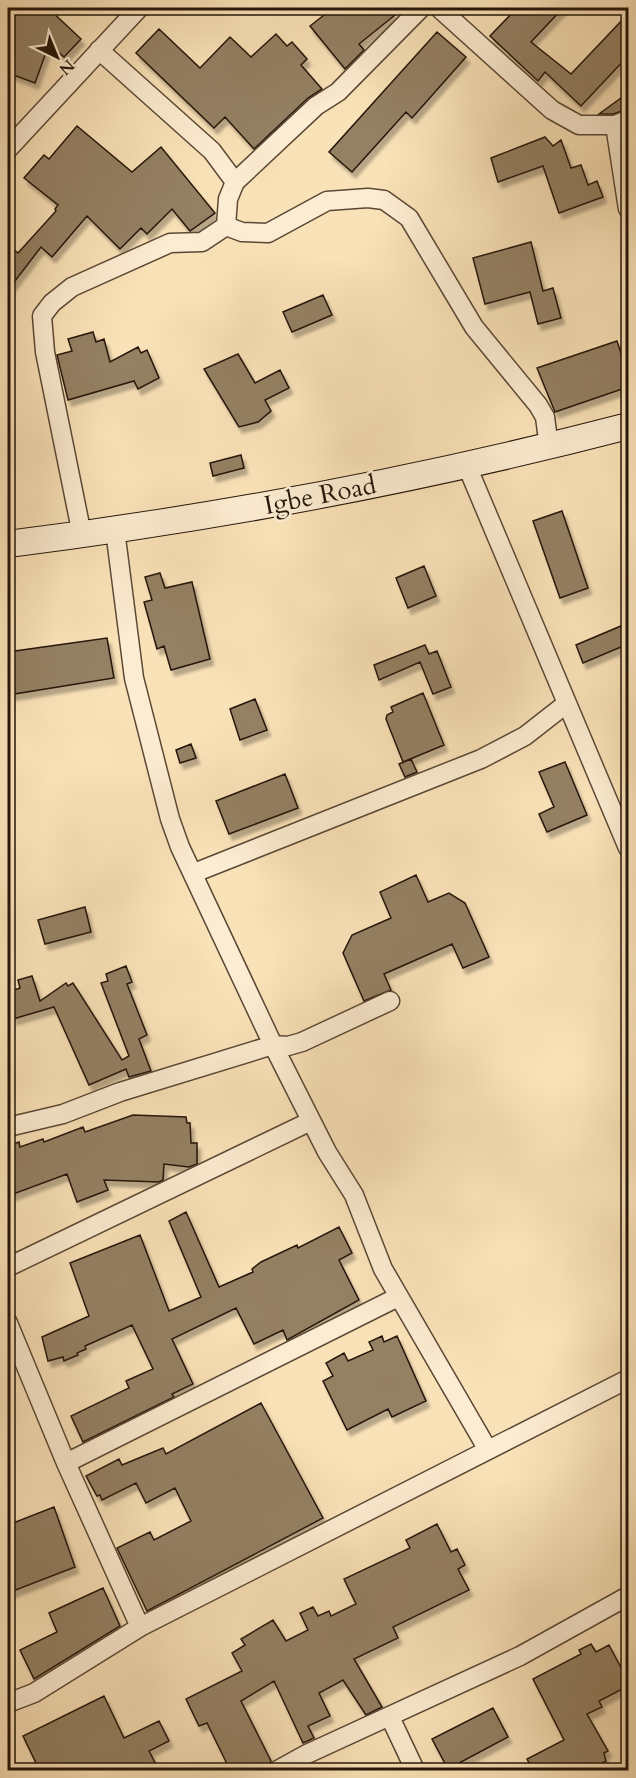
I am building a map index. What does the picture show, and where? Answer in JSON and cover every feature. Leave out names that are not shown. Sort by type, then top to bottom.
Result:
[{"type":"street","points":[[8,149],[139,8]]},
{"type":"street","points":[[226,226],[228,198],[235,182],[316,106],[338,92],[421,8]]},
{"type":"street","points":[[439,8],[552,110],[579,125],[622,123],[628,209]]},
{"type":"street","points":[[99,50],[212,151],[235,182]]},
{"type":"street","points":[[226,226],[242,232],[268,234],[327,201],[368,198],[384,200],[394,205],[409,218],[474,327],[538,405],[545,417],[549,447]]},
{"type":"street","points":[[82,535],[45,352],[42,316],[52,303],[72,287],[111,272],[170,243],[201,242],[226,226]]},
{"type":"street","name":"Igbe Road","points":[[8,544],[82,535],[282,503],[467,466],[628,426]]},
{"type":"street","points":[[467,466],[628,848]]},
{"type":"street","points":[[115,530],[134,678],[170,819],[180,847],[273,1045],[311,1121],[354,1195],[383,1269],[488,1450]]},
{"type":"street","points":[[194,873],[481,759],[525,736],[566,704]]},
{"type":"street","points":[[8,1126],[63,1114],[120,1092],[273,1045],[288,1046],[302,1042],[390,1001]]},
{"type":"street","points":[[8,1267],[311,1121]]},
{"type":"street","points":[[66,1463],[398,1297]]},
{"type":"street","points":[[8,1323],[66,1463],[140,1627]]},
{"type":"street","points":[[8,1703],[34,1693],[140,1627],[628,1379]]},
{"type":"street","points":[[278,1770],[520,1656],[628,1596]]},
{"type":"street","points":[[390,1717],[415,1770]]},
{"type":"building","points":[[8,8],[48,8],[81,39],[64,57],[49,44],[35,83],[8,73]]},
{"type":"building","points":[[333,8],[389,8],[395,15],[359,44],[364,50],[345,69],[310,26]]},
{"type":"building","points":[[517,8],[563,8],[531,42],[571,74],[628,14],[628,56],[581,106],[545,72],[538,81],[490,36]]},
{"type":"building","points":[[159,29],[200,68],[230,37],[251,57],[276,34],[287,46],[292,42],[307,59],[301,65],[322,89],[308,98],[254,149],[225,117],[214,128],[136,53]]},
{"type":"building","points":[[437,32],[466,57],[412,118],[406,112],[352,172],[329,152]]},
{"type":"building","points":[[628,93],[628,109],[613,114],[599,114]]},
{"type":"building","points":[[77,126],[132,172],[161,147],[215,213],[190,231],[172,209],[147,234],[141,228],[120,249],[87,216],[52,257],[41,247],[8,290],[8,245],[18,253],[56,211],[58,205],[24,178],[44,155],[49,159]]},
{"type":"building","points":[[545,137],[553,146],[561,140],[571,168],[581,165],[588,185],[597,181],[603,197],[559,213],[543,166],[498,182],[491,158]]},
{"type":"building","points":[[531,242],[543,291],[553,288],[561,318],[538,324],[530,292],[485,304],[473,258]]},
{"type":"building","points":[[323,295],[332,315],[292,332],[283,312]]},
{"type":"building","points":[[93,332],[96,342],[104,339],[110,362],[138,347],[141,353],[147,350],[159,378],[138,389],[134,381],[68,400],[57,355],[72,351],[68,339]]},
{"type":"building","points":[[617,341],[628,374],[628,387],[555,412],[537,368]]},
{"type":"building","points":[[238,354],[255,383],[280,370],[289,388],[265,400],[271,411],[258,422],[239,427],[204,369]]},
{"type":"building","points":[[241,455],[244,468],[213,476],[210,463]]},
{"type":"building","points":[[562,511],[588,588],[560,598],[533,521]]},
{"type":"building","points":[[424,566],[436,596],[408,608],[396,578]]},
{"type":"building","points":[[160,573],[165,588],[192,582],[210,659],[171,670],[164,646],[157,649],[144,602],[152,600],[145,577]]},
{"type":"building","points":[[628,623],[628,644],[583,663],[576,645]]},
{"type":"building","points":[[107,638],[114,678],[8,695],[8,652]]},
{"type":"building","points":[[425,645],[429,654],[437,651],[451,687],[433,694],[420,662],[379,680],[374,665]]},
{"type":"building","points":[[423,693],[444,745],[403,762],[386,719],[387,715],[393,712],[391,707]]},
{"type":"building","points":[[255,699],[267,730],[240,740],[230,709]]},
{"type":"building","points":[[191,744],[196,758],[180,763],[176,750]]},
{"type":"building","points":[[411,759],[417,772],[405,777],[399,764]]},
{"type":"building","points":[[565,762],[587,815],[547,832],[539,814],[554,807],[539,772]]},
{"type":"building","points":[[285,774],[298,808],[229,834],[216,801]]},
{"type":"building","points":[[416,875],[428,902],[449,893],[465,903],[489,957],[463,968],[452,944],[384,974],[391,990],[364,1001],[343,953],[352,935],[391,918],[380,892]]},
{"type":"building","points":[[85,907],[91,932],[45,944],[38,920]]},
{"type":"building","points":[[126,966],[132,982],[127,984],[147,1035],[139,1039],[151,1071],[129,1077],[126,1069],[89,1085],[54,1007],[13,1019],[8,992],[20,988],[18,980],[32,976],[40,1001],[66,983],[68,986],[73,983],[122,1060],[129,1056],[101,983],[108,981],[106,974]]},
{"type":"building","points":[[133,1115],[186,1117],[187,1123],[190,1123],[191,1143],[197,1143],[197,1164],[189,1167],[164,1164],[163,1180],[159,1182],[104,1180],[108,1190],[77,1202],[67,1174],[8,1196],[8,1146],[19,1142],[20,1147],[43,1139],[44,1142],[83,1127],[85,1132]]},
{"type":"building","points":[[186,1212],[219,1287],[253,1272],[252,1269],[261,1262],[297,1245],[298,1248],[339,1227],[352,1253],[339,1260],[359,1300],[287,1340],[283,1330],[254,1344],[236,1308],[172,1339],[193,1384],[172,1394],[174,1397],[83,1442],[71,1416],[129,1388],[126,1381],[153,1369],[132,1325],[85,1346],[86,1349],[77,1353],[78,1355],[64,1361],[63,1357],[48,1361],[42,1337],[89,1316],[70,1263],[140,1235],[169,1311],[201,1297],[169,1221]]},
{"type":"building","points":[[382,1336],[384,1342],[397,1336],[426,1401],[392,1417],[388,1409],[347,1430],[323,1381],[333,1376],[326,1363],[344,1353],[348,1361],[373,1350],[369,1342]]},
{"type":"building","points":[[261,1403],[323,1518],[147,1611],[117,1548],[150,1532],[154,1540],[191,1521],[175,1488],[146,1503],[136,1483],[102,1500],[100,1495],[97,1496],[86,1476],[119,1459],[122,1465],[163,1448],[166,1454]]},
{"type":"building","points":[[54,1507],[75,1567],[8,1593],[8,1525]]},
{"type":"building","points":[[437,1524],[451,1552],[457,1549],[465,1565],[458,1569],[469,1590],[393,1627],[398,1638],[354,1659],[382,1707],[366,1715],[343,1680],[319,1693],[330,1716],[308,1726],[314,1738],[303,1743],[274,1681],[241,1701],[271,1761],[266,1770],[230,1770],[207,1723],[199,1726],[186,1699],[242,1671],[232,1653],[245,1645],[241,1639],[273,1620],[286,1641],[308,1630],[300,1613],[313,1607],[318,1616],[329,1611],[331,1616],[356,1604],[344,1579],[410,1548],[406,1540]]},
{"type":"building","points":[[103,1588],[120,1626],[34,1679],[20,1650],[57,1632],[49,1613]]},
{"type":"building","points":[[591,1644],[596,1652],[609,1645],[628,1681],[628,1686],[599,1701],[602,1707],[587,1714],[608,1751],[604,1753],[606,1761],[589,1770],[533,1770],[527,1759],[564,1740],[533,1679],[581,1654],[579,1650]]},
{"type":"building","points":[[104,1696],[124,1738],[159,1721],[169,1741],[149,1751],[159,1770],[43,1770],[41,1766],[38,1767],[23,1736]]},
{"type":"building","points":[[493,1708],[508,1737],[448,1769],[432,1739]]}]
